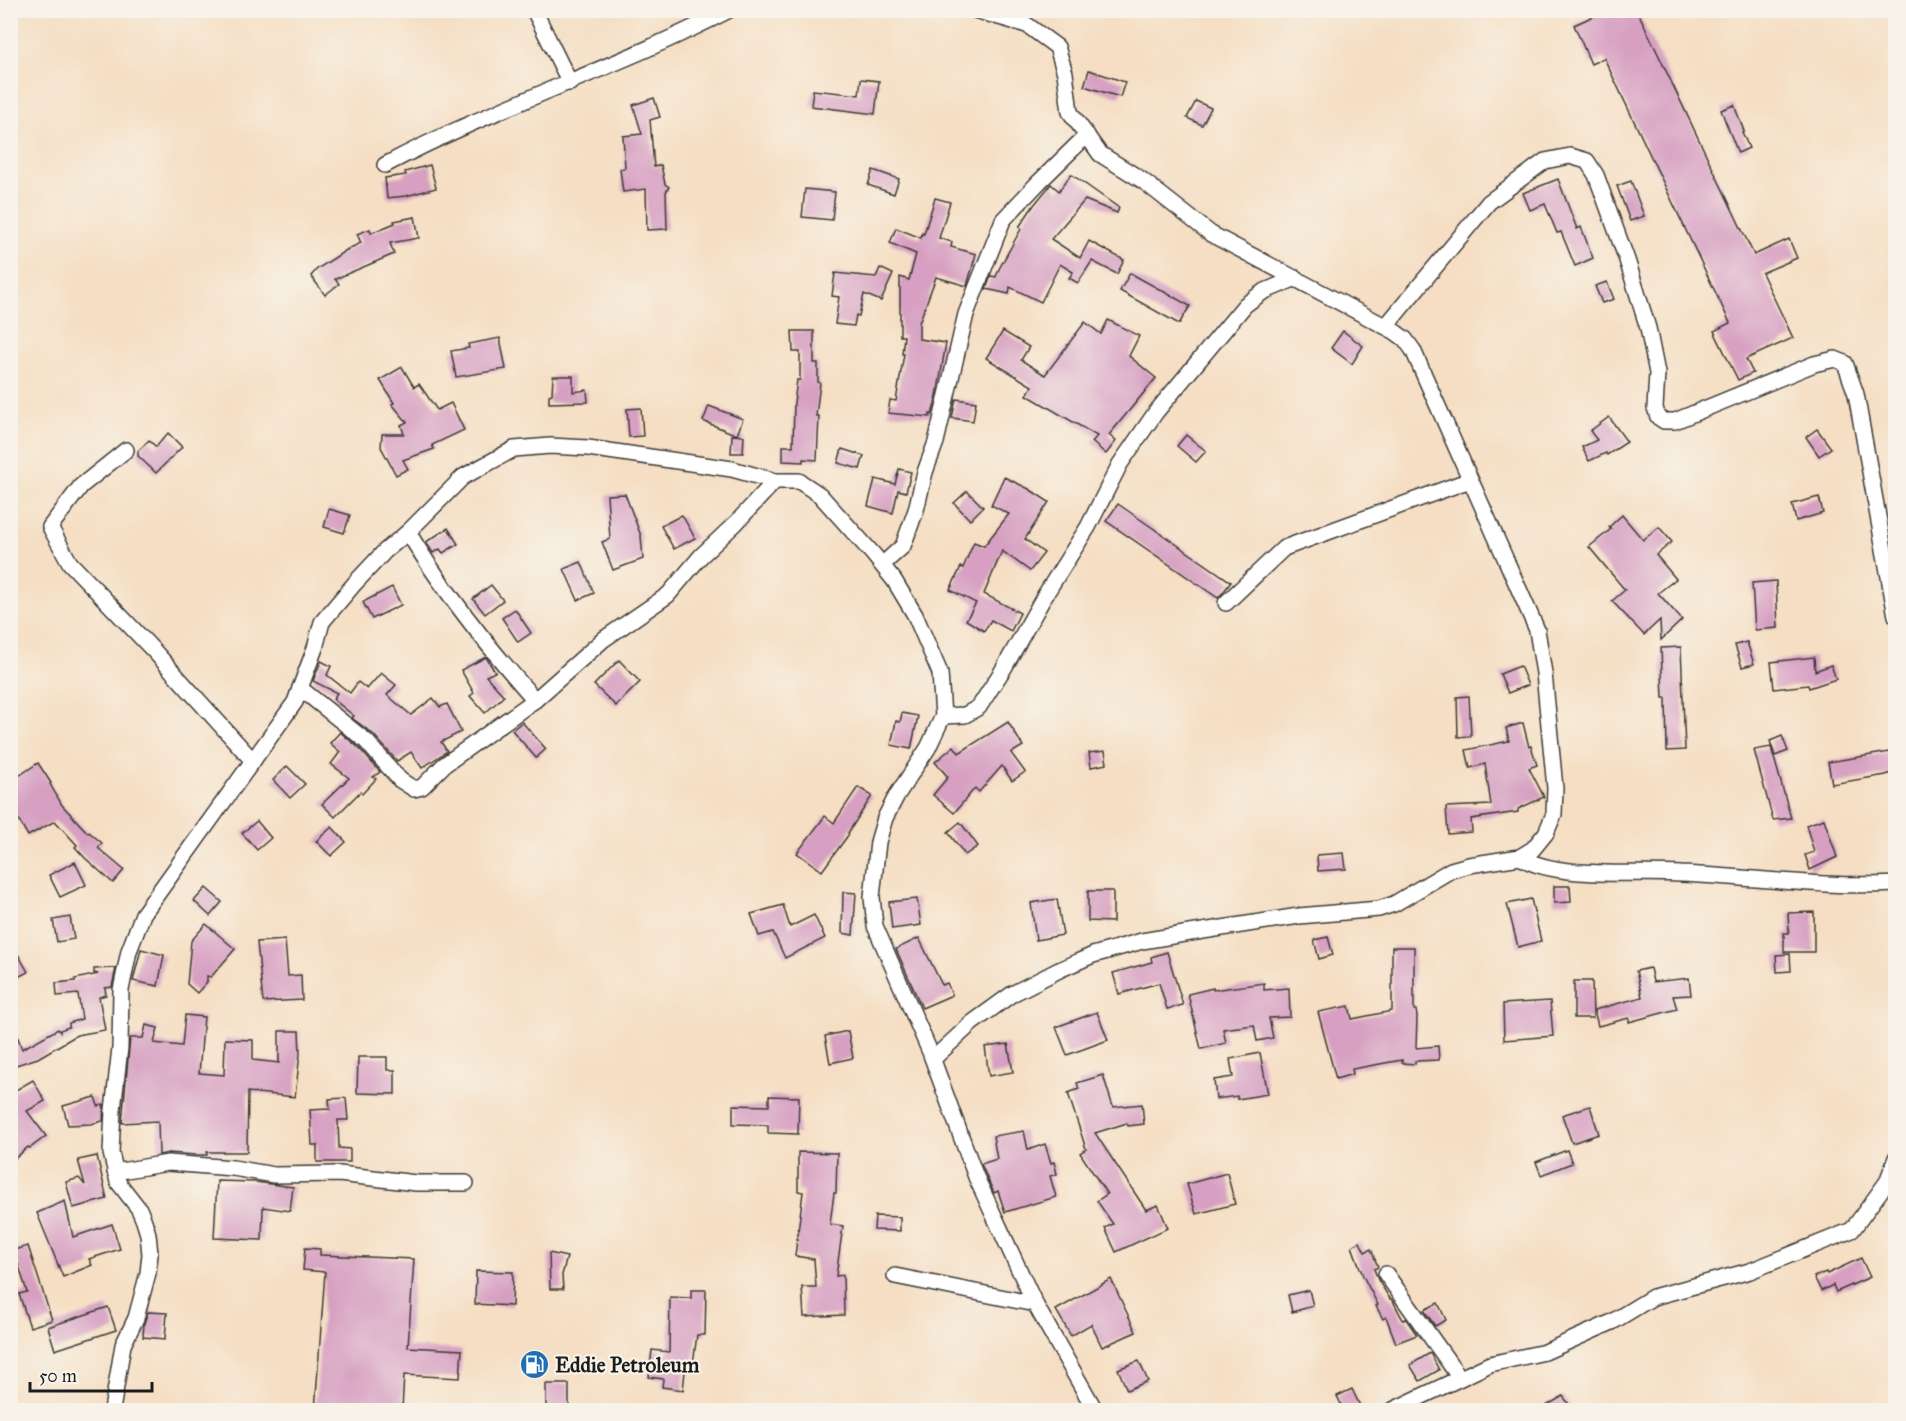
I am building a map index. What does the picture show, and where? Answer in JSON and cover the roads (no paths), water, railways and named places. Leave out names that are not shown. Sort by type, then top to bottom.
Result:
[{"type":"street","points":[[534,10],[570,82]]},
{"type":"street","points":[[933,1059],[972,1023],[1011,994],[1059,969],[1093,955],[1142,941],[1190,933],[1299,916],[1380,909],[1394,904],[1451,870],[1520,857],[1533,849],[1546,833],[1554,814],[1555,788],[1541,649],[1534,622],[1413,350],[1406,339],[1386,326],[1211,234],[1142,180],[1100,154],[1070,112],[1065,73],[1057,47],[1027,25],[977,11]]},
{"type":"street","points":[[385,165],[419,147],[669,40],[720,13]]},
{"type":"street","points":[[882,565],[903,546],[916,510],[925,472],[936,442],[966,314],[1003,220],[1087,135]]},
{"type":"street","points":[[1386,326],[1489,202],[1545,161],[1570,156],[1587,161],[1596,175],[1627,260],[1648,328],[1657,373],[1655,408],[1658,417],[1664,421],[1675,421],[1814,364],[1835,359],[1845,363],[1856,394],[1896,616]]},
{"type":"street","points":[[943,716],[965,716],[979,707],[1088,527],[1120,464],[1156,412],[1245,305],[1263,292],[1296,278]]},
{"type":"street","points":[[112,1410],[123,1345],[136,1318],[148,1273],[150,1254],[148,1234],[139,1209],[118,1182],[111,1153],[120,1048],[121,990],[129,951],[143,914],[295,702],[322,622],[378,559],[463,477],[514,449],[550,446],[588,448],[732,469],[775,481],[799,481],[820,495],[882,565],[915,615],[940,673],[943,716],[927,748],[885,818],[878,842],[872,897],[875,926],[933,1059],[976,1177],[1035,1304],[1095,1410]]},
{"type":"street","points":[[126,450],[81,486],[50,527],[70,563],[155,652],[253,761]]},
{"type":"street","points":[[1226,603],[1284,548],[1470,480]]},
{"type":"street","points":[[300,688],[366,741],[400,780],[414,789],[422,787],[444,765],[535,700],[604,639],[668,595],[701,556],[775,481]]},
{"type":"street","points":[[408,532],[451,596],[507,670],[535,700]]},
{"type":"street","points":[[1520,857],[1539,867],[1565,871],[1682,874],[1814,885],[1896,884]]},
{"type":"street","points":[[1393,1410],[1490,1364],[1545,1352],[1612,1322],[1653,1297],[1750,1271],[1852,1230],[1887,1182],[1896,1158]]},
{"type":"street","points":[[115,1172],[168,1163],[274,1174],[339,1174],[416,1183],[466,1183]]},
{"type":"street","points":[[1386,1274],[1460,1378]]},
{"type":"street","points":[[895,1276],[1035,1304]]},
{"type":"place","name":"Eddie Petroleum","points":[[534,1365]]}]
